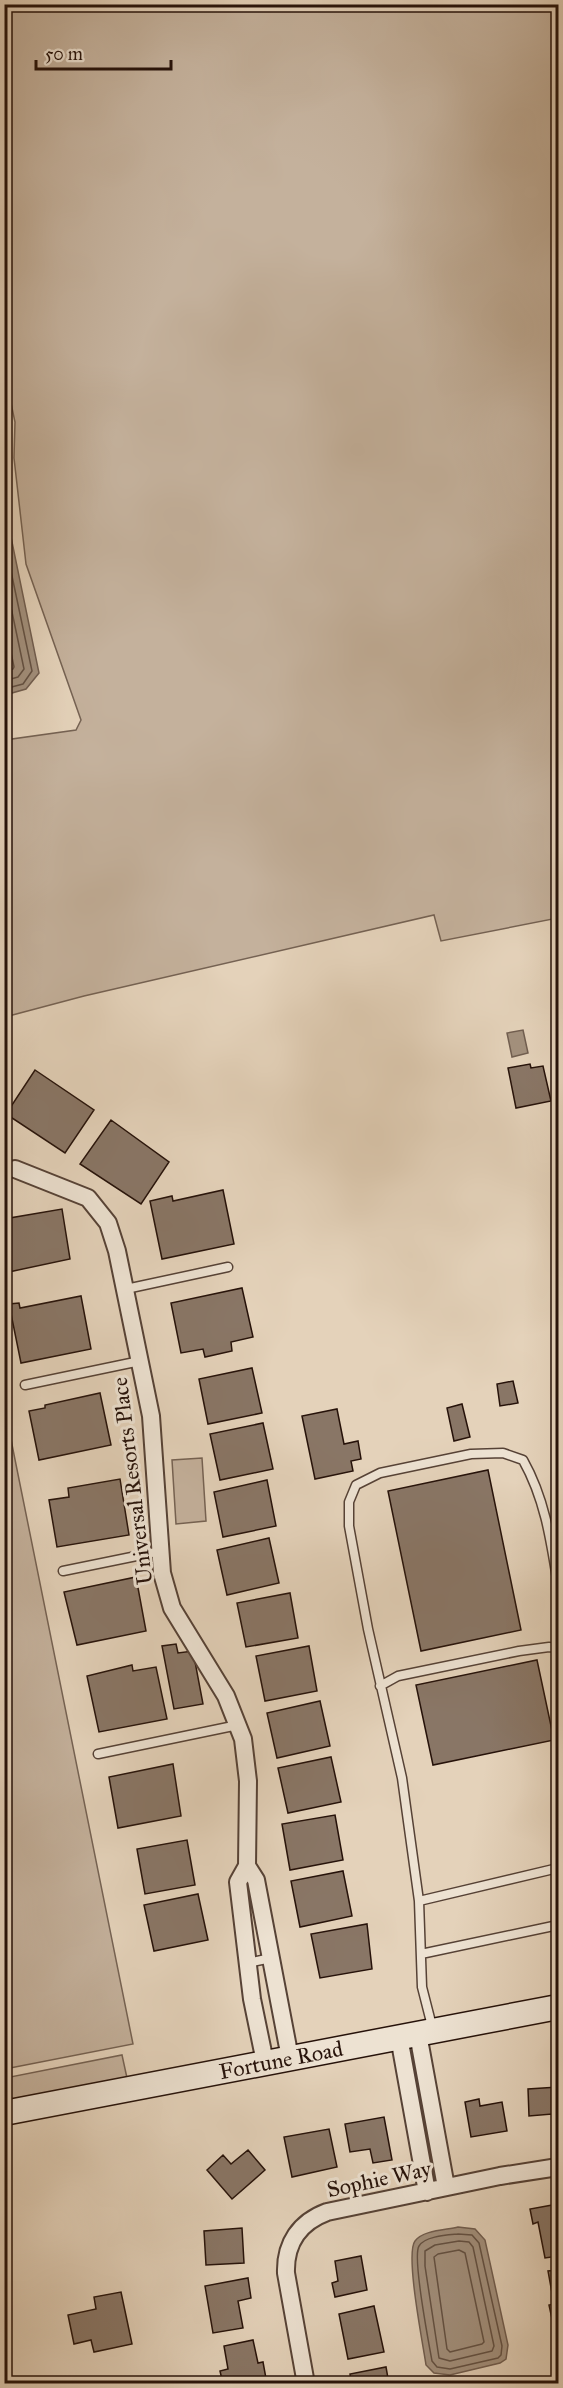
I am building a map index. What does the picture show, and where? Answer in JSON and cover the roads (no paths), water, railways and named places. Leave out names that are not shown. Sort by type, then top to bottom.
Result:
[{"type":"street","name":"Universal Resorts Place","points":[[15,1169],[88,1198],[108,1223],[117,1251],[152,1416],[162,1573],[172,1608],[226,1696],[243,1739],[248,1781],[246,1866],[238,1882],[247,1963],[265,2062]]},
{"type":"street","name":"Universal Resorts Place","points":[[246,1866],[256,1880],[290,2058]]},
{"type":"street","name":"Fortune Road","points":[[4,2113],[558,2007]]},
{"type":"street","points":[[417,2034],[446,2187]]},
{"type":"street","points":[[417,2034],[426,2192]]},
{"type":"street","name":"Sophie Way","points":[[306,2384],[286,2284],[285,2262],[291,2242],[309,2220],[327,2211],[551,2167],[558,2168]]},
{"type":"lane","points":[[126,1290],[228,1267]]},
{"type":"lane","points":[[25,1385],[140,1361]]},
{"type":"lane","points":[[417,2034],[422,1987],[419,1901],[402,1778],[380,1686],[349,1526],[349,1502],[356,1485],[380,1473],[471,1454],[503,1453],[523,1460],[535,1482],[546,1517],[558,1585]]},
{"type":"lane","points":[[63,1571],[161,1551]]},
{"type":"lane","points":[[380,1686],[398,1676],[519,1651],[558,1648]]},
{"type":"lane","points":[[98,1754],[238,1725]]},
{"type":"lane","points":[[419,1901],[558,1868]]},
{"type":"lane","points":[[242,1909],[260,1905]]},
{"type":"lane","points":[[421,1954],[558,1925]]},
{"type":"lane","points":[[247,1963],[271,1958]]},
{"type":"water","points":[[5,508],[39,673],[26,689],[5,695]]},
{"type":"water","points":[[523,1030],[528,1053],[512,1057],[507,1033]]},
{"type":"water","points":[[458,2227],[475,2229],[485,2240],[508,2345],[506,2359],[500,2363],[450,2375],[434,2373],[426,2365],[413,2280],[412,2249],[415,2241],[423,2235]]}]
